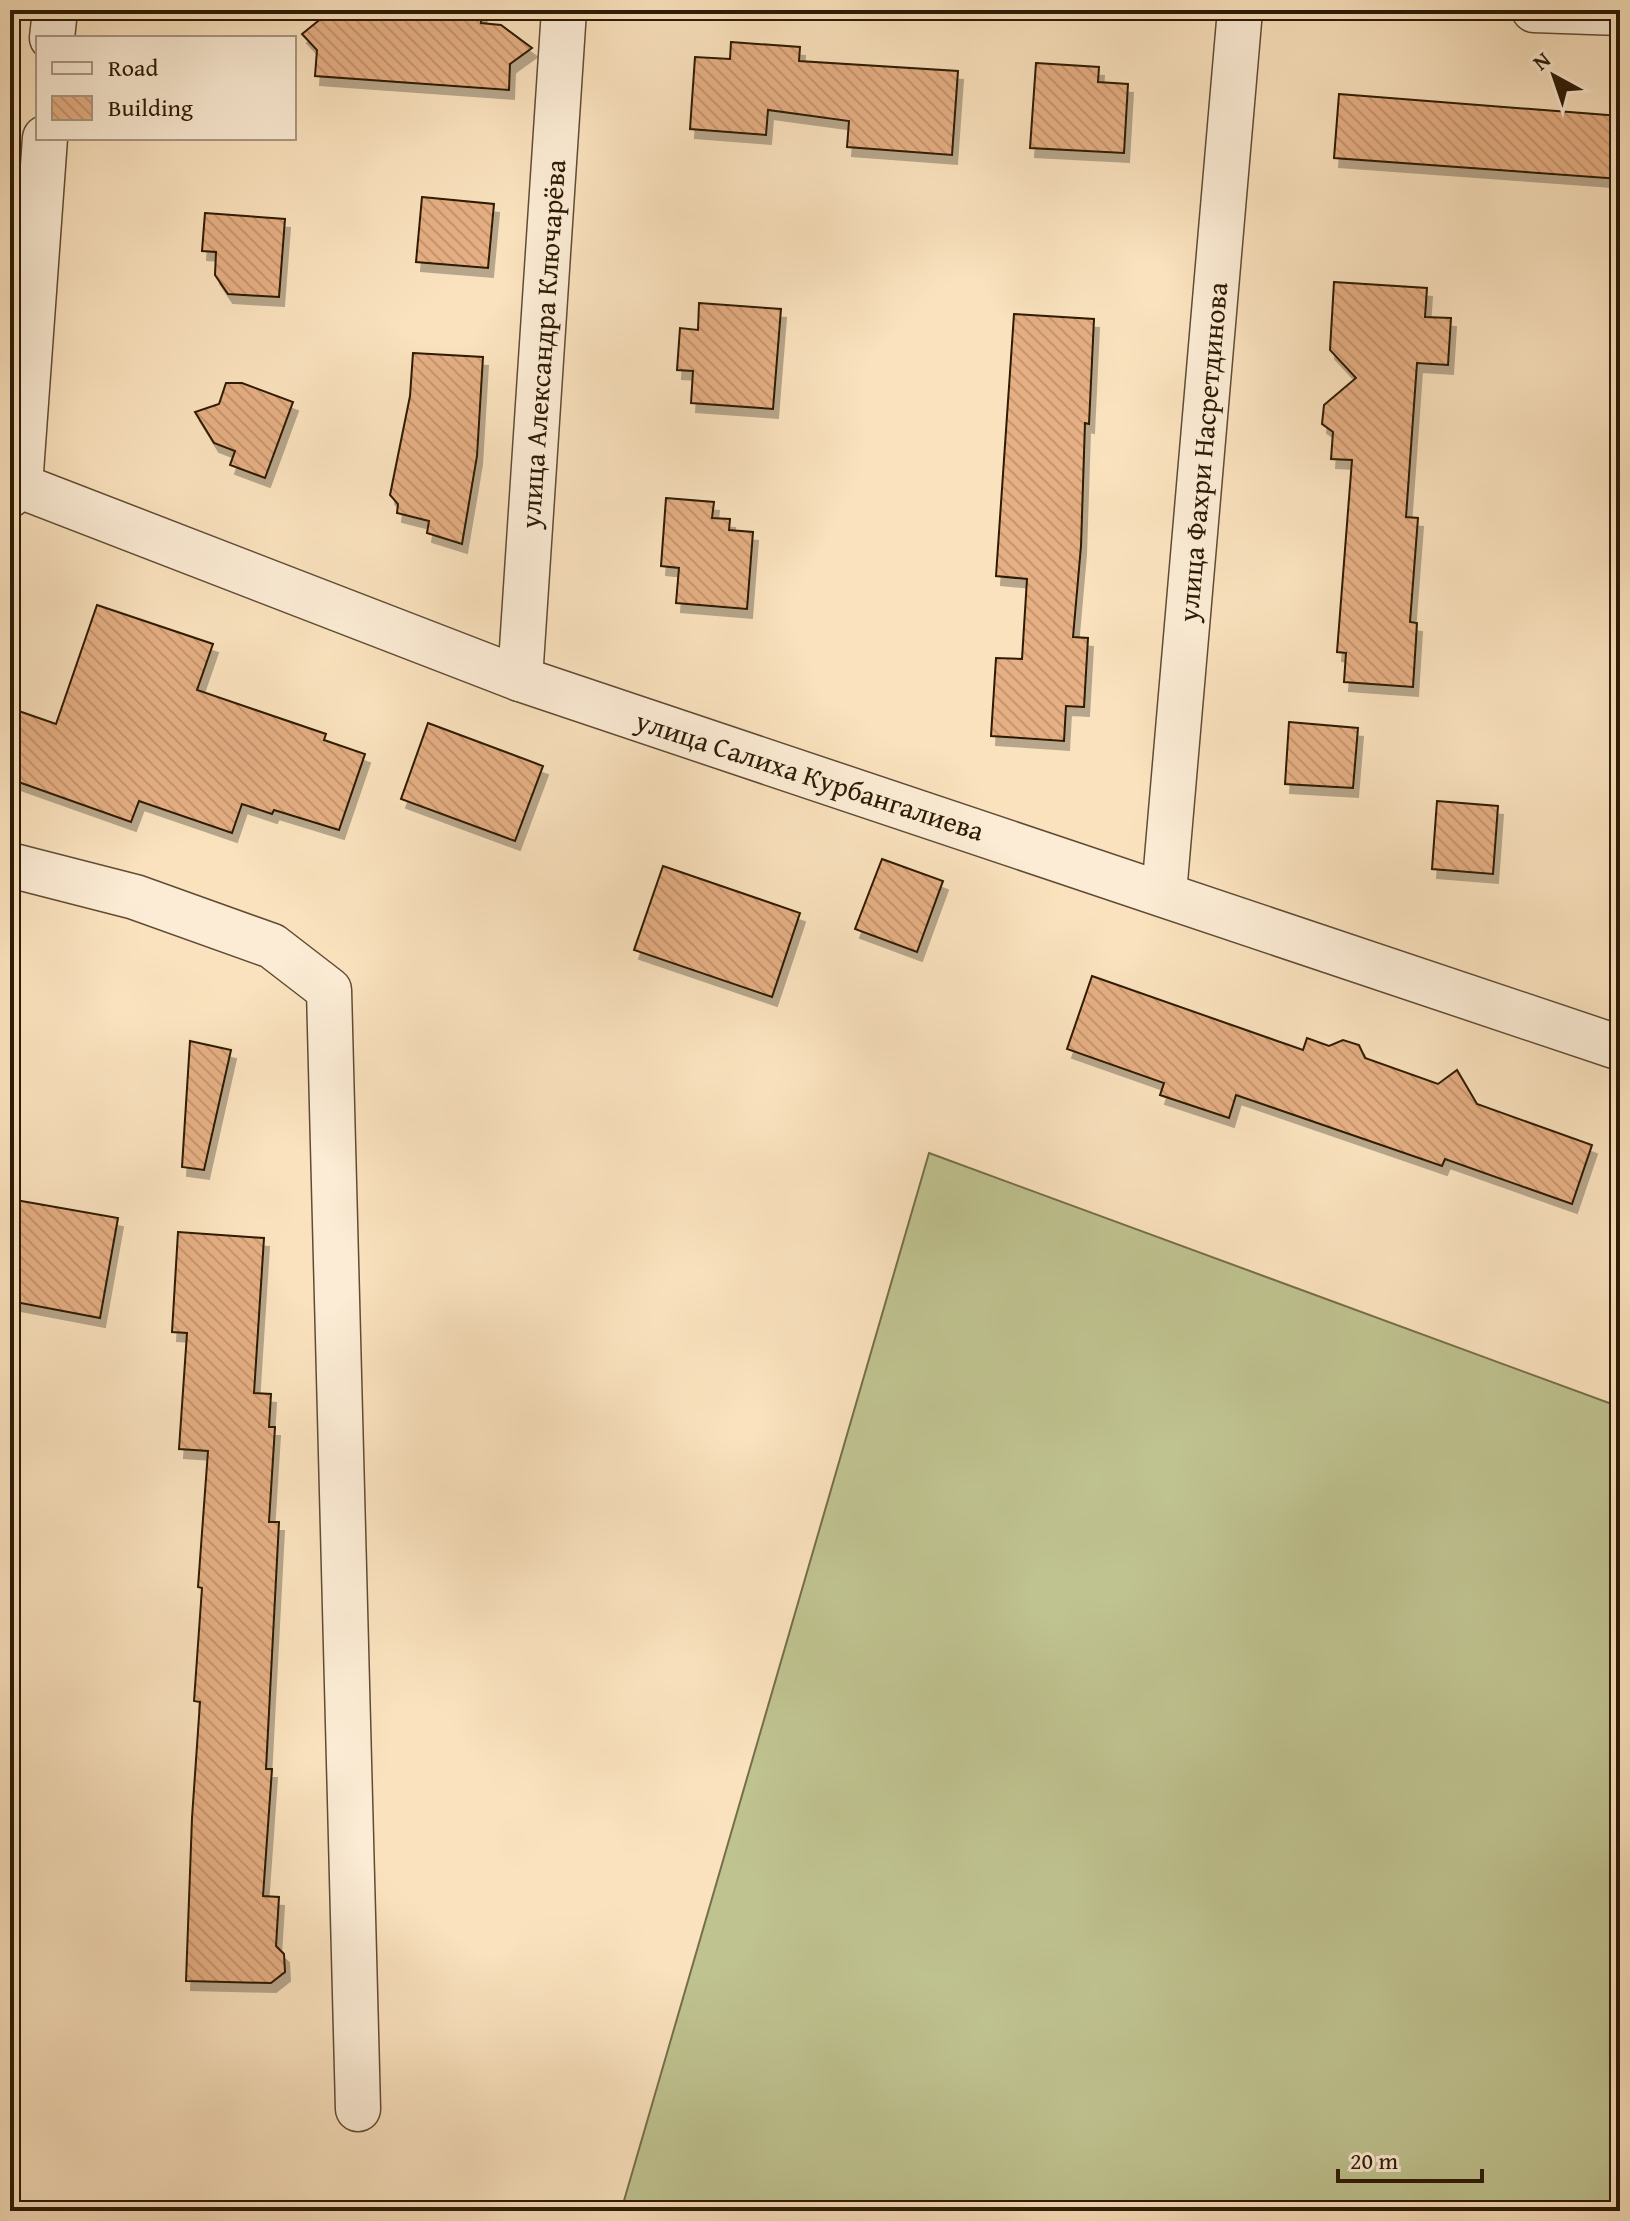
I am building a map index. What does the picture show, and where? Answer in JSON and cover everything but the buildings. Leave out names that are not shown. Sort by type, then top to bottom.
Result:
[{"type":"street","points":[[52,36],[55,10]]},
{"type":"street","name":"улица Александра Ключарёва","points":[[520,679],[564,10]]},
{"type":"street","name":"улица Фахри Насретдинова","points":[[1164,893],[1240,10]]},
{"type":"street","points":[[1534,10],[1620,13]]},
{"type":"street","points":[[15,490],[45,140]]},
{"type":"street","name":"улица Салиха Курбангалиева","points":[[15,490],[520,679],[1620,1048]]},
{"type":"street","points":[[10,865],[135,897],[272,946],[329,990],[358,2109]]},
{"type":"green space","points":[[929,1153],[1620,1407],[1620,2211],[621,2211]]}]
